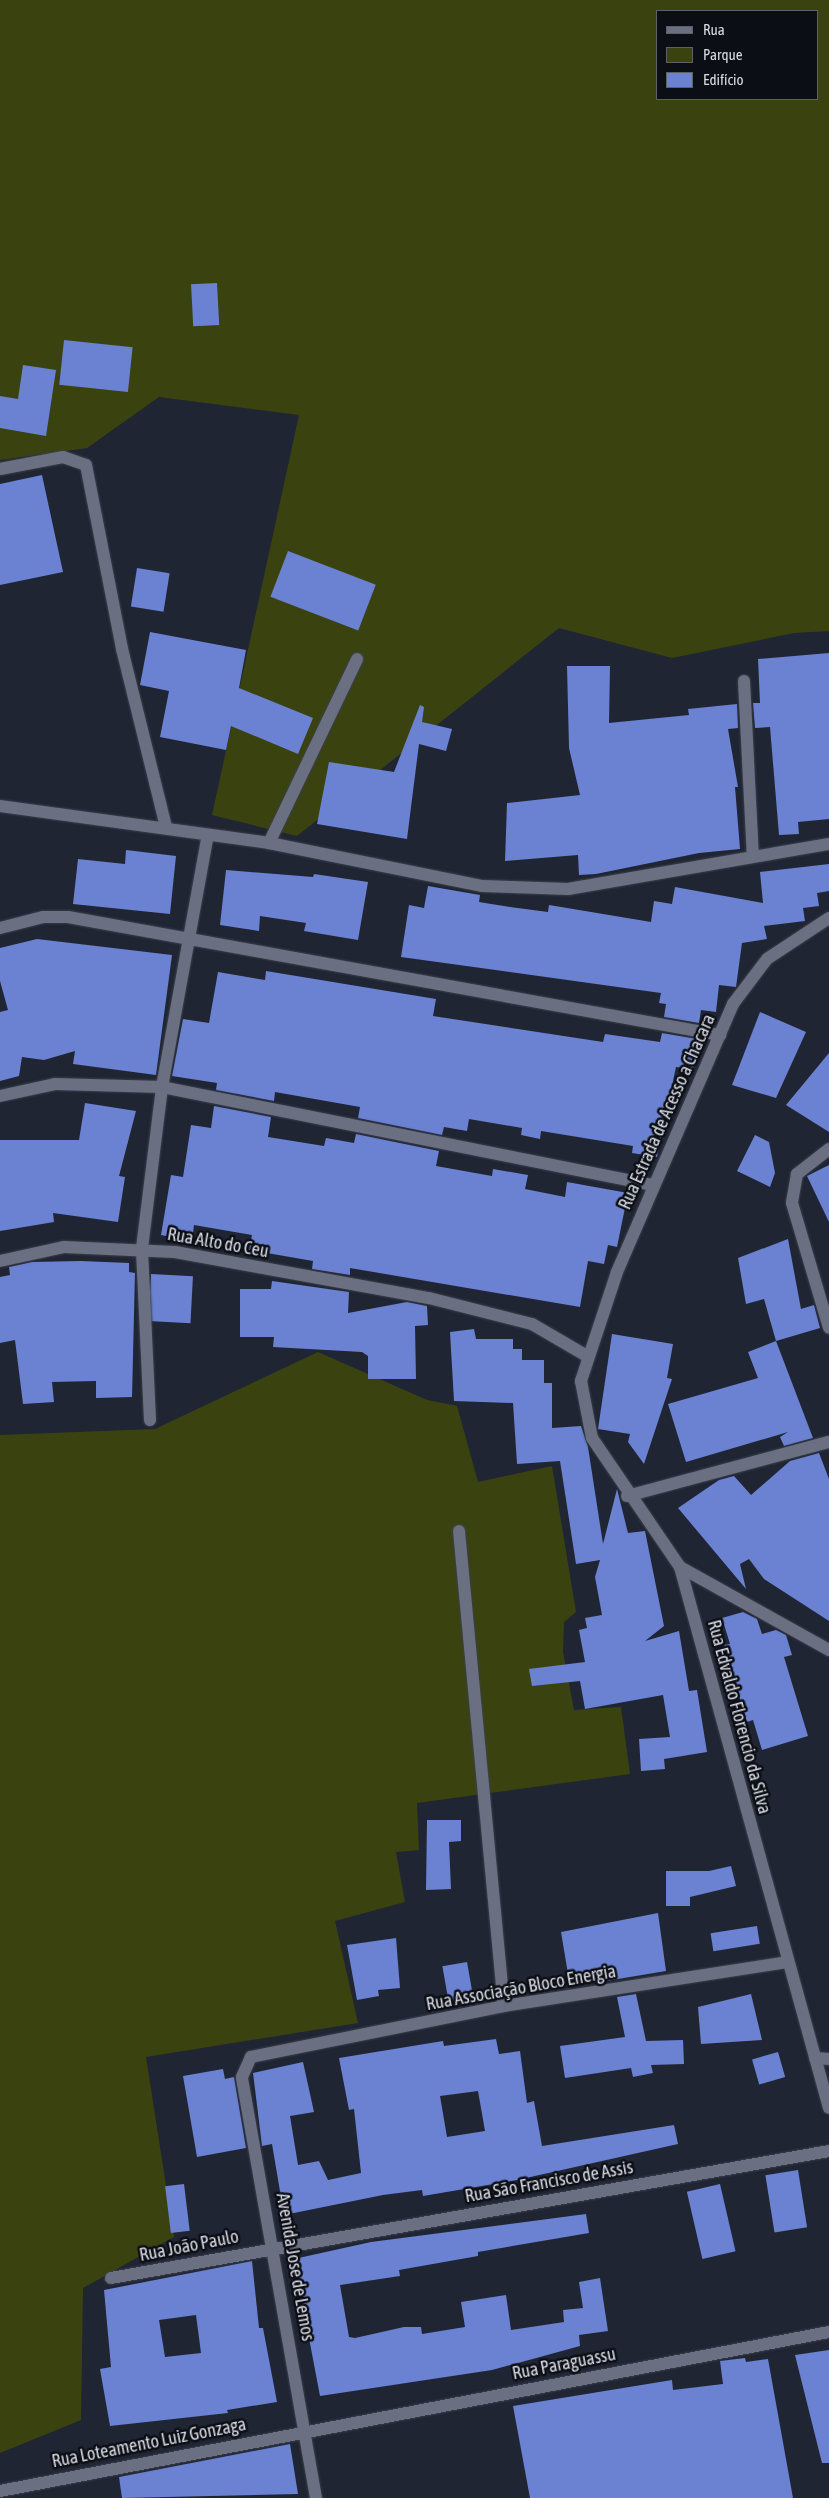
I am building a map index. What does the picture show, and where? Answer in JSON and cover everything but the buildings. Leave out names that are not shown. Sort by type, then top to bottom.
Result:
[{"type":"street","points":[[0,469],[63,457],[86,465],[122,648],[166,826]]},
{"type":"street","points":[[269,843],[357,659]]},
{"type":"street","points":[[744,680],[753,856]]},
{"type":"street","points":[[0,806],[166,826],[208,835],[269,843],[483,886],[568,889],[686,872],[753,856],[829,844]]},
{"type":"street","points":[[150,1420],[142,1248],[162,1087],[192,938],[208,835]]},
{"type":"street","points":[[0,928],[43,917],[68,918],[192,938],[720,1035]]},
{"type":"street","name":"Rua Estrada de Acesso a Chacara","points":[[587,1356],[652,1185],[744,986],[767,959],[829,918]]},
{"type":"street","points":[[0,1096],[55,1084],[162,1087],[652,1185]]},
{"type":"street","points":[[829,1149],[797,1174],[792,1203],[829,1328]]},
{"type":"street","name":"Rua Alto do Ceu","points":[[0,1261],[64,1247],[142,1248],[429,1298],[532,1324],[587,1356]]},
{"type":"street","name":"Rua Edvaldo Florencio da Silva","points":[[587,1356],[581,1381],[583,1410],[592,1438],[627,1496],[680,1567],[829,2108]]},
{"type":"street","points":[[627,1496],[829,1442]]},
{"type":"street","points":[[459,1530],[504,2006]]},
{"type":"street","points":[[680,1567],[829,1649]]},
{"type":"street","name":"Rua Associação Bloco Energia","points":[[262,2054],[504,2006],[788,1962]]},
{"type":"street","name":"Avenida Jose de Lemos","points":[[262,2054],[251,2057],[242,2077],[274,2247],[316,2498]]},
{"type":"street","points":[[814,2058],[829,2059]]},
{"type":"street","name":"Rua São Francisco de Assis","points":[[274,2247],[829,2151]]},
{"type":"street","name":"Rua João Paulo","points":[[110,2278],[274,2247]]},
{"type":"street","name":"Rua Paraguassu","points":[[305,2430],[829,2332]]},
{"type":"street","name":"Rua Loteamento Luiz Gonzaga","points":[[0,2491],[305,2430]]},
{"type":"green space","points":[[0,0],[829,0],[829,631],[794,633],[672,658],[559,628],[297,836],[212,815],[299,415],[159,397],[87,448],[0,460]]},
{"type":"green space","points":[[318,1352],[427,1400],[457,1406],[478,1482],[552,1466],[576,1612],[564,1622],[563,1652],[574,1710],[621,1707],[630,1774],[417,1803],[419,1850],[396,1852],[405,1902],[335,1921],[358,2023],[146,2057],[174,2237],[83,2288],[81,2420],[0,2453],[0,1435],[155,1429]]}]
